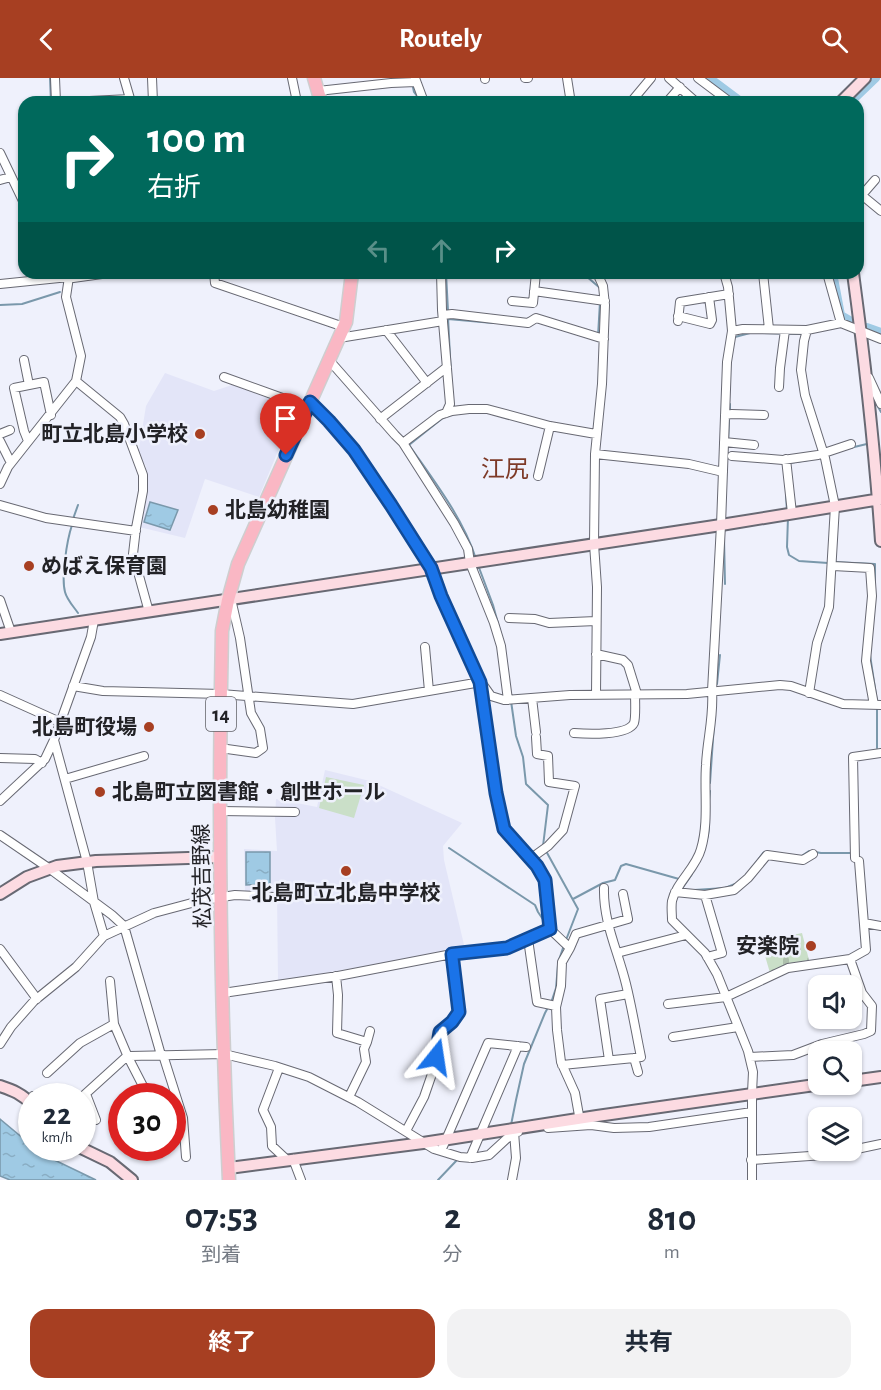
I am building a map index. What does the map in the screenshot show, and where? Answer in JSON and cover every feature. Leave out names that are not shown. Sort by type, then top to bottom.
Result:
[{"type":"main road","points":[[314,78],[319,96]]},
{"type":"main road","name":"松茂吉野線","points":[[229,1174],[219,857],[222,631],[238,564],[346,322],[351,279]]},
{"type":"street","points":[[55,78],[56,96]]},
{"type":"street","points":[[124,78],[129,96]]},
{"type":"street","points":[[153,78],[153,96]]},
{"type":"street","points":[[292,78],[296,96]]},
{"type":"street","points":[[567,78],[570,96]]},
{"type":"street","points":[[635,96],[651,78]]},
{"type":"street","points":[[669,78],[690,96]]},
{"type":"street","points":[[698,78],[722,96]]},
{"type":"street","points":[[847,96],[865,78]]},
{"type":"street","points":[[322,96],[354,86],[416,80],[422,96]]},
{"type":"street","points":[[672,96],[680,87]]},
{"type":"street","points":[[0,153],[18,188]]},
{"type":"street","points":[[0,180],[11,177]]},
{"type":"street","points":[[864,190],[875,180]]},
{"type":"street","points":[[864,197],[881,211]]},
{"type":"street","points":[[0,284],[44,279]]},
{"type":"street","points":[[0,484],[11,463],[76,381],[81,356],[66,297],[70,279]]},
{"type":"street","points":[[215,279],[215,283],[341,333],[386,330],[452,314],[528,323],[536,318],[604,339]]},
{"type":"street","points":[[441,279],[450,404],[446,413]]},
{"type":"street","points":[[512,301],[533,303],[535,279]]},
{"type":"street","points":[[596,694],[595,454],[602,384],[605,301],[600,279]]},
{"type":"street","points":[[725,279],[732,331],[727,362],[725,415],[727,442],[723,472],[713,709],[706,757],[704,837],[694,864],[675,892],[672,920],[707,957],[717,974],[750,1057],[753,1072],[752,1180]]},
{"type":"street","points":[[764,279],[770,329]]},
{"type":"street","points":[[829,279],[841,323]]},
{"type":"street","points":[[855,279],[880,500],[881,541]]},
{"type":"street","points":[[534,291],[605,301]]},
{"type":"street","points":[[709,297],[712,320],[710,324],[678,319],[680,302],[709,297],[729,294]]},
{"type":"street","points":[[732,331],[807,330],[841,323],[881,339]]},
{"type":"street","points":[[386,330],[427,383]]},
{"type":"street","points":[[779,387],[785,330]]},
{"type":"street","points":[[807,330],[804,340],[802,379],[824,453],[836,506],[830,607],[818,643],[809,693]]},
{"type":"street","points":[[24,360],[29,385]]},
{"type":"street","points":[[329,360],[403,443],[475,562],[501,646],[508,700]]},
{"type":"street","points":[[864,365],[881,404]]},
{"type":"street","points":[[380,419],[447,367]]},
{"type":"street","points":[[224,377],[308,407],[329,421],[354,450],[431,568],[441,596],[480,682],[491,696],[504,700],[596,694],[687,694],[780,685],[791,686],[843,704],[878,705],[866,661],[872,596],[870,568],[833,564]]},
{"type":"street","points":[[76,381],[120,417],[142,475],[143,491],[133,554],[149,612]]},
{"type":"street","points":[[28,441],[14,388],[44,382],[51,415]]},
{"type":"street","points":[[403,443],[440,415],[469,409],[487,410],[550,426],[596,434]]},
{"type":"street","points":[[725,415],[764,415]]},
{"type":"street","points":[[538,476],[550,426]]},
{"type":"street","points":[[0,434],[10,430]]},
{"type":"street","points":[[0,441],[11,463]]},
{"type":"street","points":[[727,442],[754,445]]},
{"type":"street","points":[[732,456],[786,459],[818,455],[851,444]]},
{"type":"street","points":[[595,454],[689,464],[723,472]]},
{"type":"street","points":[[786,459],[789,514]]},
{"type":"street","points":[[0,600],[6,633],[880,500]]},
{"type":"street","points":[[0,505],[46,518],[136,531]]},
{"type":"street","points":[[220,748],[256,753],[263,748],[260,729],[252,713],[237,622],[230,600]]},
{"type":"street","points":[[509,618],[535,619],[549,623],[597,621]]},
{"type":"street","points":[[0,801],[42,763],[54,740],[91,638],[94,620]]},
{"type":"street","points":[[425,647],[429,691]]},
{"type":"street","points":[[574,733],[612,733],[627,730],[634,723],[636,694],[628,665],[623,660],[596,654]]},
{"type":"street","points":[[73,686],[103,691],[221,694],[353,704],[480,682]]},
{"type":"street","points":[[480,682],[496,793],[504,829],[537,866],[545,880],[550,929],[570,948]]},
{"type":"street","points":[[0,695],[60,722]]},
{"type":"street","points":[[530,859],[549,846],[563,830],[575,786],[549,782],[548,756],[537,754],[532,698]]},
{"type":"street","points":[[54,740],[87,862],[94,902],[104,936]]},
{"type":"street","points":[[668,1004],[726,997],[788,968],[850,959],[866,950],[856,856],[853,757],[881,753]]},
{"type":"street","points":[[65,779],[144,756]]},
{"type":"street","points":[[0,758],[36,759],[42,763]]},
{"type":"street","points":[[220,811],[294,812]]},
{"type":"street","points":[[0,835],[50,869],[124,926],[171,1083]]},
{"type":"street","points":[[675,892],[705,895],[734,890],[748,878],[766,855],[802,860],[813,854]]},
{"type":"street","points":[[0,894],[27,877],[50,869],[87,862],[219,857]]},
{"type":"street","points":[[562,1065],[641,1057],[628,994],[608,925],[604,888]]},
{"type":"street","points":[[580,1122],[575,1093],[562,1065],[557,1030],[556,1006],[561,986],[562,962],[576,934],[627,920],[623,894]]},
{"type":"street","points":[[0,1044],[37,999],[76,967],[104,936],[154,913],[203,900],[235,895],[274,897]]},
{"type":"street","points":[[705,895],[722,953],[707,957]]},
{"type":"street","points":[[864,922],[881,926]]},
{"type":"street","points":[[223,993],[336,976],[452,954],[507,948],[550,929]]},
{"type":"street","points":[[616,953],[686,935]]},
{"type":"street","points":[[528,939],[537,1002],[556,1006]]},
{"type":"street","points":[[0,949],[37,999]]},
{"type":"street","points":[[406,1131],[424,1097],[433,1071],[440,1032],[452,1022],[459,1012],[452,954]]},
{"type":"street","points":[[750,1057],[793,1055],[822,1044],[871,1031],[872,1006],[862,993],[850,959]]},
{"type":"street","points":[[336,976],[337,1033],[367,1042]]},
{"type":"street","points":[[111,981],[114,1024],[141,1083]]},
{"type":"street","points":[[609,1060],[600,999],[628,994]]},
{"type":"street","points":[[872,1006],[881,1006]]},
{"type":"street","points":[[47,1073],[80,1043],[114,1024]]},
{"type":"street","points":[[673,1037],[738,1027]]},
{"type":"street","points":[[349,1097],[366,1062],[364,1048],[370,1031]]},
{"type":"street","points":[[441,1151],[488,1043],[522,1046],[470,1158]]},
{"type":"street","points":[[96,1085],[128,1057],[225,1054],[309,1077],[349,1097],[434,1149],[460,1157],[489,1155],[513,1130]]},
{"type":"street","points":[[634,1058],[638,1072]]},
{"type":"street","points":[[279,1068],[263,1110],[271,1127],[272,1146],[290,1160],[301,1180]]},
{"type":"street","points":[[862,1080],[881,1077]]},
{"type":"street","points":[[0,1086],[18,1093]]},
{"type":"street","points":[[229,1174],[290,1160],[580,1122],[808,1086]]},
{"type":"street","points":[[580,1122],[614,1128],[649,1127],[752,1112]]},
{"type":"street","points":[[512,1180],[516,1158],[513,1130]]},
{"type":"street","points":[[862,1148],[881,1144]]},
{"type":"street","points":[[96,1155],[110,1162],[132,1180]]},
{"type":"street","points":[[751,1160],[808,1156]]},
{"type":"shaded area","points":[[165,373],[214,391],[235,384],[287,407],[285,419],[290,422],[259,497],[205,479],[185,538],[139,527],[147,491],[146,466],[138,455],[146,406]]},
{"type":"shaded area","name":"北島町立北島中学校","points":[[325,770],[370,781],[462,823],[443,846],[444,860],[465,949],[278,981],[277,893],[245,892],[244,849],[277,851],[276,799],[317,807]]},
{"type":"green space","points":[[326,777],[364,785],[354,818],[319,808]]},
{"type":"green space","points":[[802,933],[809,960],[785,965],[770,973],[761,942]]},
{"type":"water","points":[[150,502],[178,510],[170,530],[144,522]]},
{"type":"water","points":[[246,852],[270,852],[270,884],[246,885]]},
{"type":"water","points":[[0,1119],[18,1134],[18,1161],[57,1161],[96,1180],[10,1180],[0,1176]]},
{"type":"waterway","points":[[50,78],[51,96]]},
{"type":"waterway","points":[[411,78],[417,96]]},
{"type":"waterway","points":[[710,78],[734,96]]},
{"type":"waterway","points":[[857,96],[876,78]]},
{"type":"waterway","points":[[446,279],[448,311]]},
{"type":"waterway","points":[[590,279],[600,288],[600,297]]},
{"type":"waterway","points":[[834,279],[841,315],[853,322]]},
{"type":"waterway","points":[[0,305],[22,304],[60,292]]},
{"type":"waterway","points":[[598,336],[600,302]]},
{"type":"waterway","points":[[448,317],[451,377]]},
{"type":"waterway","points":[[448,319],[493,323]]},
{"type":"waterway","points":[[867,327],[881,332]]},
{"type":"waterway","points":[[735,337],[750,333]]},
{"type":"waterway","points":[[764,333],[804,334]]},
{"type":"waterway","points":[[730,404],[730,409]]},
{"type":"waterway","points":[[877,405],[881,412]]},
{"type":"waterway","points":[[444,417],[409,445],[456,514],[476,559]]},
{"type":"waterway","points":[[728,442],[729,420]]},
{"type":"waterway","points":[[850,448],[871,443]]},
{"type":"waterway","points":[[789,463],[808,460]]},
{"type":"waterway","points":[[786,494],[787,512]]},
{"type":"waterway","points":[[73,519],[78,505]]},
{"type":"waterway","points":[[788,517],[789,555],[799,561],[828,563]]},
{"type":"waterway","points":[[72,525],[65,558],[64,585],[67,598],[78,613]]},
{"type":"waterway","points":[[724,537],[725,584]]},
{"type":"waterway","points":[[834,562],[875,564],[875,580]]},
{"type":"waterway","points":[[478,565],[493,605],[503,642]]},
{"type":"waterway","points":[[717,684],[720,655]]},
{"type":"waterway","points":[[870,655],[877,702]]},
{"type":"waterway","points":[[511,701],[516,736],[523,757],[526,784],[548,805],[543,846]]},
{"type":"waterway","points":[[877,708],[877,748]]},
{"type":"waterway","points":[[710,783],[714,724]]},
{"type":"waterway","points":[[709,800],[710,791]]},
{"type":"waterway","points":[[706,842],[709,827]]},
{"type":"waterway","points":[[449,848],[535,905],[546,924]]},
{"type":"waterway","points":[[546,851],[578,909],[566,940]]},
{"type":"waterway","points":[[800,857],[809,851],[852,853]]},
{"type":"waterway","points":[[752,868],[765,852]]},
{"type":"waterway","points":[[573,899],[603,883],[615,880],[621,866],[626,864],[679,879]]},
{"type":"waterway","points":[[682,890],[692,874]]},
{"type":"waterway","points":[[694,890],[725,888],[735,884]]},
{"type":"waterway","points":[[559,960],[564,945]]},
{"type":"waterway","points":[[511,1125],[524,1064],[552,1000],[556,988],[558,965]]},
{"type":"waterway","points":[[438,1180],[459,1160]]},
{"type":"place","name":"町立北島小学校","points":[[200,434]]},
{"type":"place","name":"北島幼稚園","points":[[213,510]]},
{"type":"place","name":"めばえ保育園","points":[[29,566]]},
{"type":"place","name":"北島町役場","points":[[149,727]]},
{"type":"place","name":"北島町立図書館・創世ホール","points":[[100,792]]},
{"type":"place","name":"北島町立北島中学校","points":[[346,871]]},
{"type":"place","name":"安楽院","points":[[811,946]]},
{"type":"district","name":"江尻","points":[[505,469]]},
{"type":"route","points":[[286,455],[310,402],[354,450],[431,568],[441,596],[480,682],[496,793],[504,829],[537,866],[545,880],[550,929],[507,948],[452,954],[459,1012],[452,1022],[440,1032],[436,1057]]}]
